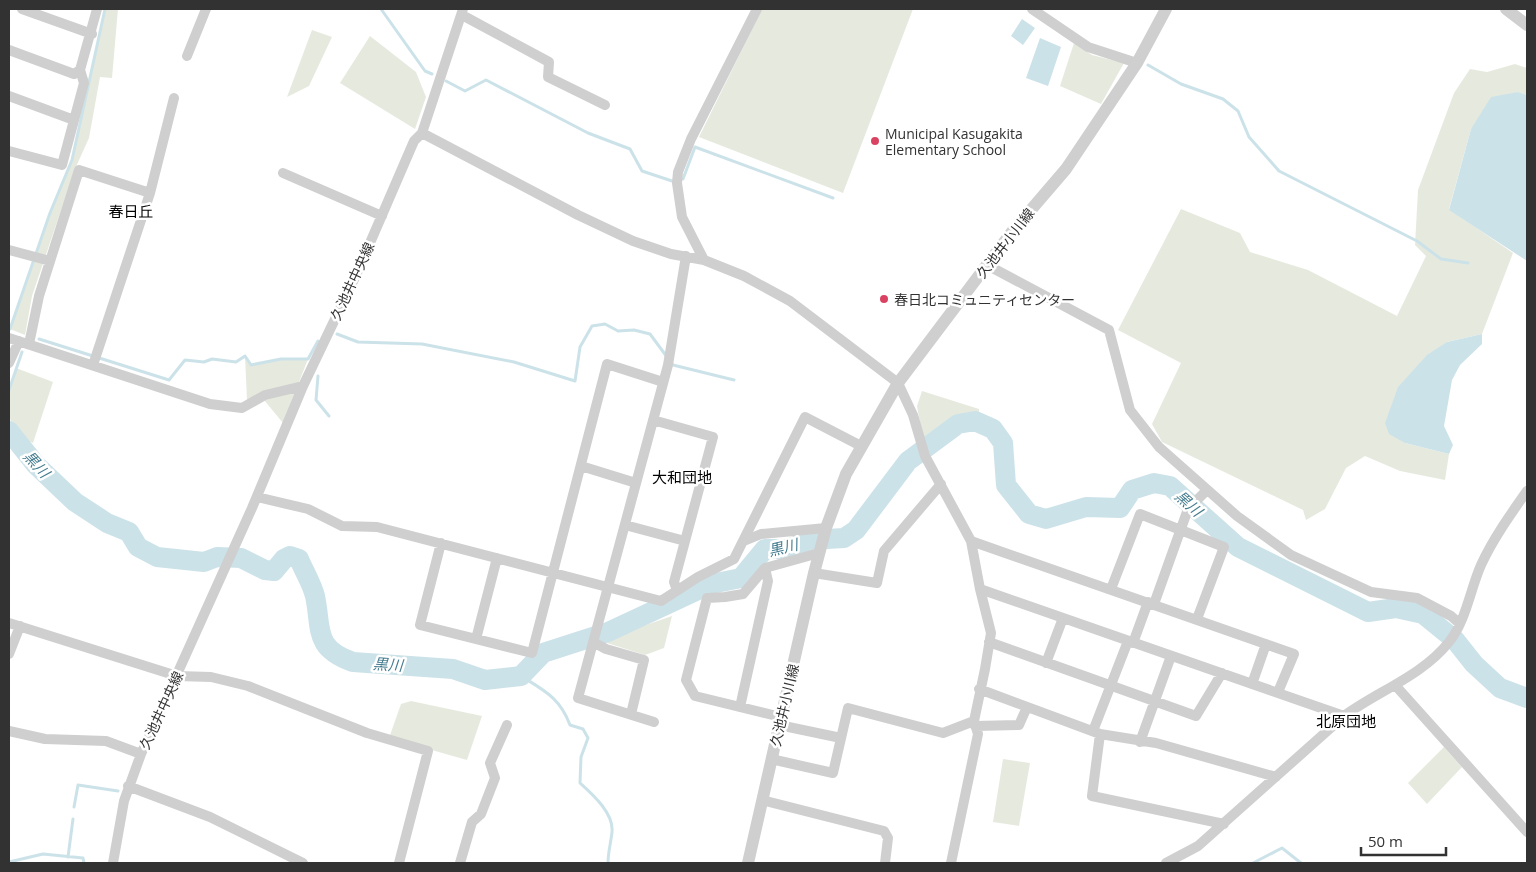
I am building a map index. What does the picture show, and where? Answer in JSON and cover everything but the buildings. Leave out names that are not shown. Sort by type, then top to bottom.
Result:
[{"type":"street","points":[[22,9],[92,34]]},
{"type":"street","points":[[9,151],[62,164],[84,82],[80,70],[92,34],[97,9]]},
{"type":"street","points":[[187,56],[206,9]]},
{"type":"street","points":[[704,260],[682,218],[677,183],[678,172],[691,139],[757,9]]},
{"type":"street","points":[[1032,9],[1088,47],[1137,63]]},
{"type":"street","name":"久池井小川線","points":[[748,863],[822,540],[846,474],[898,383],[1011,233],[1066,169],[1137,63],[1166,9]]},
{"type":"street","points":[[1506,9],[1527,25]]},
{"type":"street","points":[[462,12],[549,62],[548,77],[604,105]]},
{"type":"street","name":"久池井中央線","points":[[113,863],[128,786],[140,754],[233,551],[303,386],[382,216],[414,141],[422,133],[462,12]]},
{"type":"street","points":[[9,50],[74,74],[80,70]]},
{"type":"street","points":[[9,96],[74,120]]},
{"type":"street","points":[[93,365],[150,192],[174,98]]},
{"type":"street","points":[[422,133],[594,223],[633,241],[671,254],[704,260],[744,276],[790,301],[898,383],[913,415],[925,456],[971,541],[990,633],[986,669],[979,690],[974,723],[978,734],[951,863]]},
{"type":"street","points":[[9,363],[24,342],[80,170],[150,192]]},
{"type":"street","points":[[283,173],[382,216]]},
{"type":"street","points":[[9,250],[50,261]]},
{"type":"street","points":[[654,722],[578,698],[594,646],[607,586],[663,382],[686,256]]},
{"type":"street","points":[[987,265],[1109,330],[1130,410],[1159,447],[1237,516],[1291,555],[1371,592],[1417,598],[1451,616],[1458,627]]},
{"type":"street","points":[[9,338],[210,404],[242,408],[265,395],[303,386]]},
{"type":"street","points":[[440,543],[420,624],[532,654],[607,364],[663,382]]},
{"type":"street","points":[[257,497],[308,508],[342,526],[377,527],[661,601],[734,559],[805,417],[861,446]]},
{"type":"street","points":[[653,420],[713,437],[674,582],[678,590]]},
{"type":"street","points":[[580,466],[636,483]]},
{"type":"street","points":[[814,573],[877,583],[884,551],[941,484]]},
{"type":"street","points":[[1207,490],[1188,509],[1182,530],[1151,603],[1111,686],[1097,733],[1092,796],[1224,824]]},
{"type":"street","points":[[1166,863],[1198,846],[1344,716],[1365,700],[1395,685],[1426,665],[1448,643],[1458,627],[1489,550],[1527,491]]},
{"type":"street","points":[[1111,589],[1140,514],[1224,546],[1197,619]]},
{"type":"street","points":[[625,525],[685,541]]},
{"type":"street","points":[[744,540],[761,534],[822,540]]},
{"type":"street","points":[[822,540],[765,568],[743,594],[725,598],[707,598],[686,680],[695,696],[740,707],[780,721],[841,738]]},
{"type":"street","points":[[971,541],[1294,654],[1278,692]]},
{"type":"street","points":[[476,639],[496,558]]},
{"type":"street","points":[[740,707],[768,581],[765,568]]},
{"type":"street","points":[[980,589],[1344,716]]},
{"type":"street","points":[[1046,663],[1063,618]]},
{"type":"street","points":[[9,623],[177,676],[211,677],[248,686],[367,733],[428,751],[399,863]]},
{"type":"street","points":[[9,654],[20,626]]},
{"type":"street","points":[[989,642],[1196,716],[1222,673]]},
{"type":"street","points":[[1252,684],[1266,644]]},
{"type":"street","points":[[594,646],[644,660],[631,714]]},
{"type":"street","points":[[1140,742],[1171,656]]},
{"type":"street","points":[[1395,685],[1527,832]]},
{"type":"street","points":[[979,690],[1097,733],[1156,744],[1276,777]]},
{"type":"street","points":[[771,759],[833,773],[848,708],[944,733],[974,723],[1019,725],[1026,707]]},
{"type":"street","points":[[460,863],[472,822],[481,814],[495,778],[490,763],[507,725]]},
{"type":"street","points":[[9,731],[45,739],[106,741],[140,754]]},
{"type":"street","points":[[128,786],[210,817],[291,861],[304,863]]},
{"type":"street","points":[[762,800],[884,831],[888,838],[885,863]]},
{"type":"shaded area","points":[[105,9],[118,9],[112,78],[100,77],[89,138],[75,169],[32,296],[25,335],[10,329],[50,213],[72,160]]},
{"type":"shaded area","points":[[762,9],[913,9],[843,193],[699,137]]},
{"type":"shaded area","points":[[312,30],[332,37],[309,86],[287,97]]},
{"type":"shaded area","points":[[370,36],[416,72],[426,97],[415,129],[340,83]]},
{"type":"shaded area","points":[[1074,43],[1092,55],[1124,63],[1101,104],[1060,86]]},
{"type":"shaded area","points":[[1515,64],[1527,68],[1527,95],[1517,92],[1471,129],[1449,209],[1513,253],[1482,334],[1447,342],[1405,443],[1449,454],[1445,480],[1400,471],[1365,456],[1346,468],[1325,509],[1306,520],[1303,510],[1162,442],[1152,424],[1181,363],[1118,330],[1181,209],[1240,233],[1250,252],[1308,270],[1397,316],[1426,256],[1415,245],[1418,190],[1454,93],[1470,69],[1487,72]]},
{"type":"shaded area","points":[[245,356],[251,365],[281,359],[308,359],[283,423],[259,394],[247,400]]},
{"type":"shaded area","points":[[16,368],[53,382],[33,443],[15,429],[8,411],[8,400]]},
{"type":"shaded area","points":[[922,391],[979,409],[979,418],[956,417],[923,440],[917,406]]},
{"type":"shaded area","points":[[672,616],[664,648],[645,655],[607,643],[614,636]]},
{"type":"shaded area","points":[[411,701],[482,716],[467,760],[389,738],[401,704]]},
{"type":"shaded area","points":[[1444,747],[1462,767],[1427,804],[1408,783]]},
{"type":"shaded area","points":[[1003,759],[1030,763],[1019,826],[993,822]]},
{"type":"water","points":[[1022,19],[1035,28],[1023,45],[1011,36]]},
{"type":"water","points":[[1040,38],[1061,47],[1048,86],[1026,78]]},
{"type":"water","points":[[1518,92],[1527,95],[1527,261],[1449,210],[1471,129],[1491,97]]},
{"type":"water","points":[[1482,334],[1482,344],[1460,365],[1452,380],[1444,426],[1453,445],[1449,454],[1405,443],[1389,434],[1385,423],[1398,387],[1427,355],[1447,342]]},
{"type":"waterway","points":[[10,329],[50,213],[72,160],[105,9]]},
{"type":"waterway","points":[[381,9],[425,71],[432,74]]},
{"type":"waterway","points":[[1148,65],[1181,84],[1223,99],[1238,111],[1249,137],[1279,171],[1417,241],[1441,259],[1468,263]]},
{"type":"waterway","points":[[446,81],[465,91],[486,80],[588,133],[630,149],[642,171],[672,181]]},
{"type":"waterway","points":[[683,179],[695,147],[833,198]]},
{"type":"waterway","points":[[337,334],[358,342],[422,344],[514,362],[575,381],[580,347],[592,326],[605,324],[618,331],[634,330],[650,334],[667,357]]},
{"type":"waterway","points":[[39,339],[169,380],[185,360],[204,362],[212,359],[236,362],[245,356],[251,365],[281,359],[308,359],[318,341]]},
{"type":"waterway","points":[[9,390],[22,352]]},
{"type":"waterway","points":[[671,362],[673,365],[734,380]]},
{"type":"waterway","points":[[318,376],[316,400],[329,416]]},
{"type":"waterway","name":"黒川","points":[[9,431],[36,465],[75,502],[107,523],[129,532],[138,547],[157,557],[204,562],[217,557],[241,558],[265,570],[274,571],[284,559],[290,556],[299,559],[315,596],[320,628],[325,644],[340,656],[353,662],[453,669],[485,680],[521,676],[543,653],[608,632],[711,584],[741,578],[765,549],[788,549],[810,540],[844,538],[856,530],[908,461],[958,424],[975,421],[993,429],[1003,443],[1006,485],[1029,514],[1046,519],[1086,507],[1120,508],[1132,490],[1154,483],[1170,486],[1238,547],[1368,612],[1396,608],[1423,614],[1455,640],[1474,664],[1500,688],[1527,698]]},
{"type":"waterway","points":[[521,676],[551,696],[562,708],[570,725],[583,729],[588,738],[581,757],[580,783],[601,804],[610,818],[612,832],[608,863]]},
{"type":"waterway","points":[[74,807],[78,785],[118,791]]},
{"type":"waterway","points":[[68,857],[73,819]]},
{"type":"waterway","points":[[1253,863],[1282,848],[1301,863]]},
{"type":"waterway","points":[[9,862],[43,854],[83,858],[84,863]]},
{"type":"place","name":"Municipal Kasugakita Elementary School","points":[[875,141]]},
{"type":"place","name":"春日北コミュニティセンター","points":[[884,299]]},
{"type":"district","name":"春日丘","points":[[131,211]]},
{"type":"district","name":"大和団地","points":[[682,477]]},
{"type":"district","name":"北原団地","points":[[1346,721]]}]
